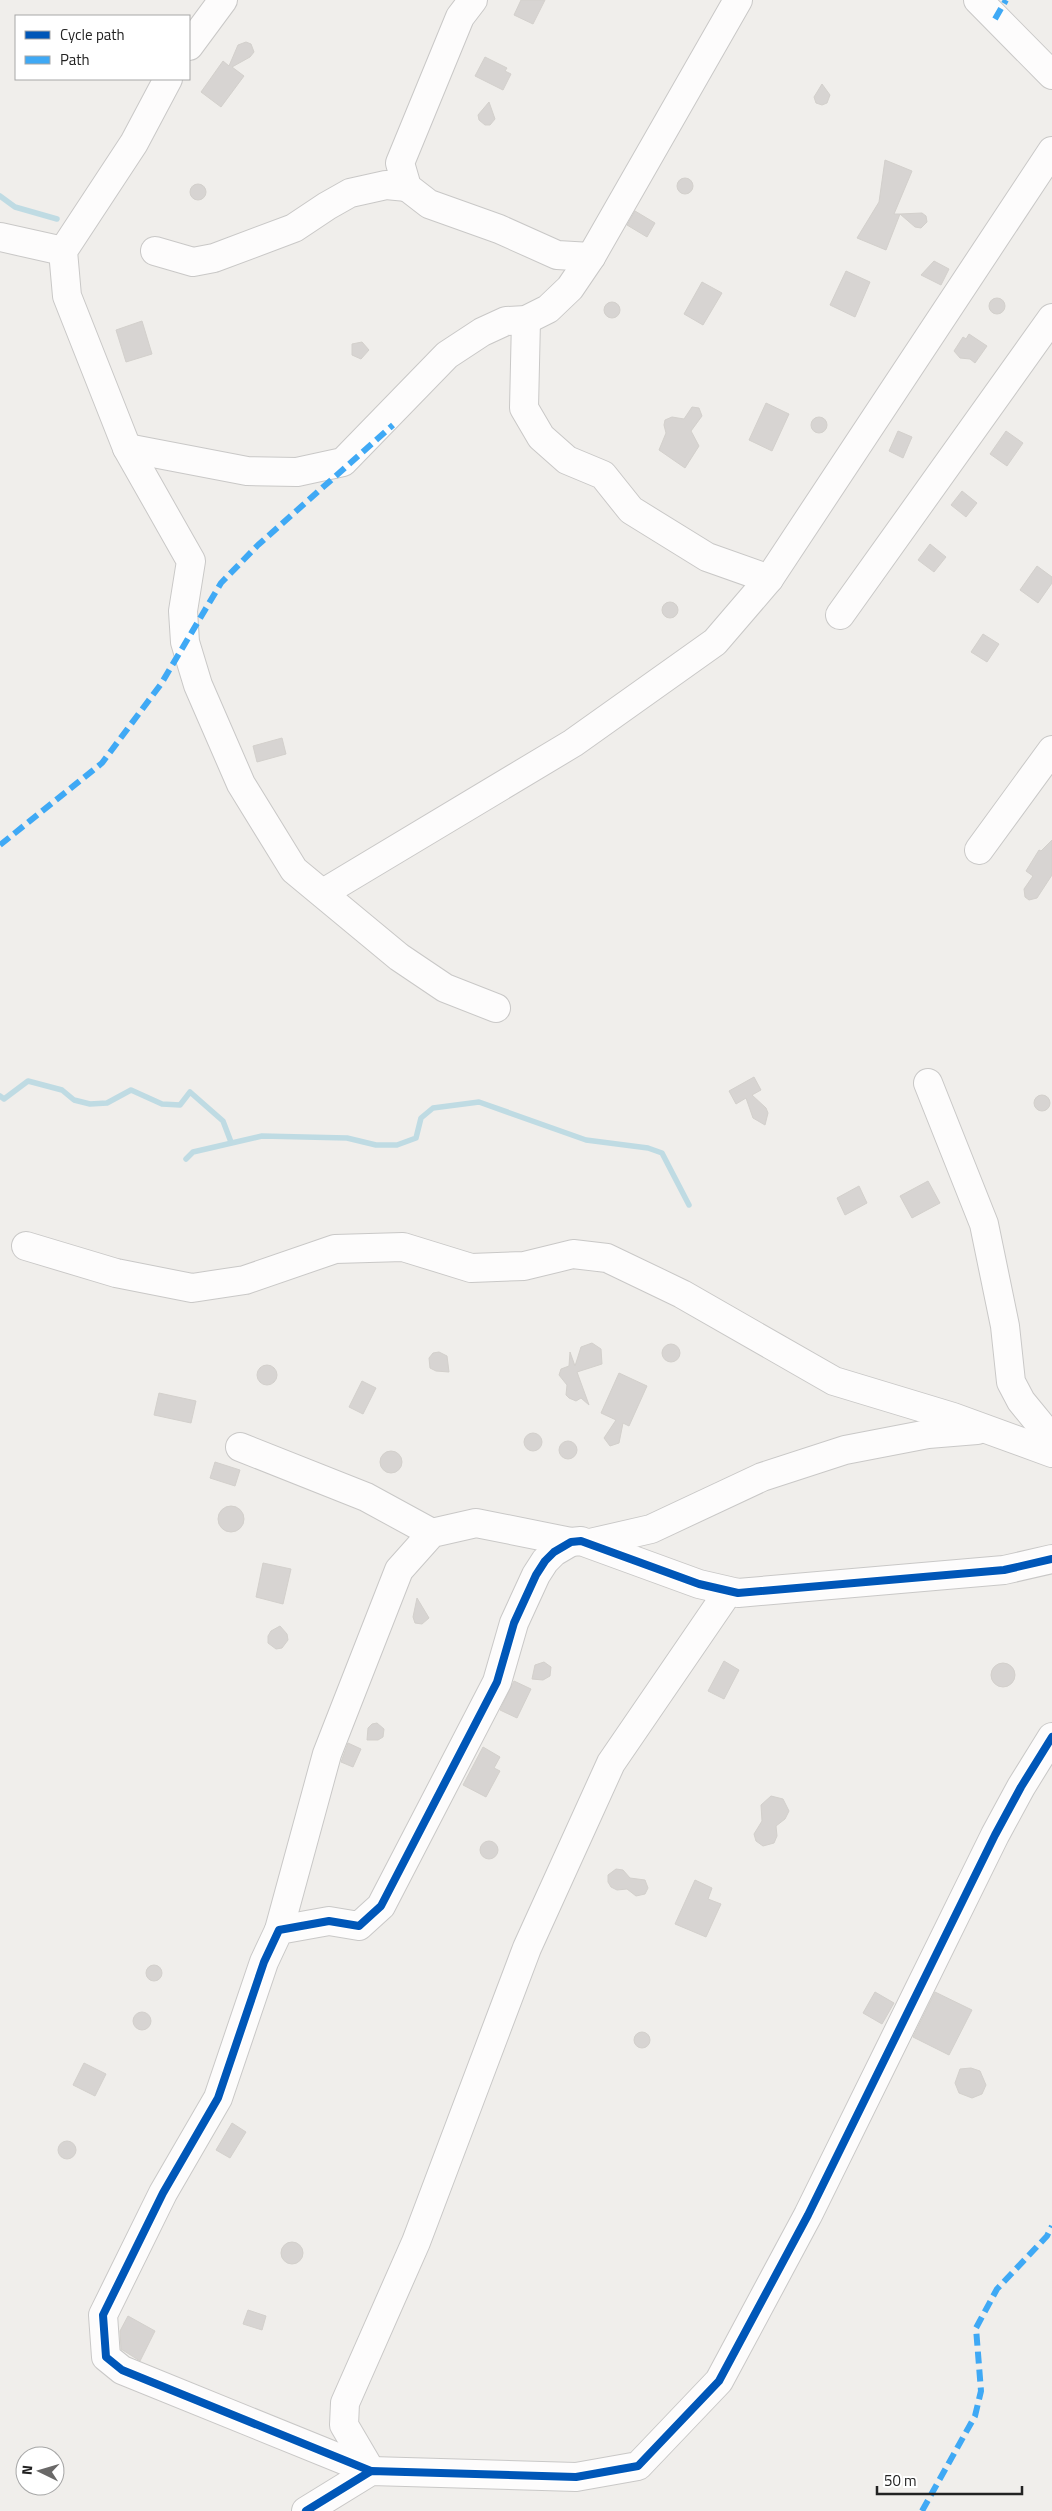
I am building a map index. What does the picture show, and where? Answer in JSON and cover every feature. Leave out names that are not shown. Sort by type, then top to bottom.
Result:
[{"type":"street","points":[[190,45],[223,0]]},
{"type":"street","points":[[407,187],[400,163],[460,17],[472,0]]},
{"type":"street","points":[[128,448],[247,471],[297,472],[343,462],[447,355],[482,332],[506,321],[526,320],[548,309],[570,288],[591,257],[738,0]]},
{"type":"street","points":[[978,0],[1052,75]]},
{"type":"street","points":[[167,80],[134,144],[63,251],[67,296],[128,448],[191,561],[183,611],[185,642],[198,685],[241,784],[294,870],[400,957],[445,988],[496,1008]]},
{"type":"street","points":[[323,894],[573,743],[714,642],[769,579],[1052,151]]},
{"type":"street","points":[[155,252],[192,262],[214,258],[294,228],[350,193],[386,185],[407,187],[429,204],[499,229],[556,255],[591,257]]},
{"type":"street","points":[[0,237],[63,251]]},
{"type":"street","points":[[840,615],[1052,318]]},
{"type":"street","points":[[526,320],[524,408],[541,437],[567,460],[602,474],[631,510],[707,557],[769,579]]},
{"type":"street","points":[[979,850],[1052,750]]},
{"type":"street","points":[[928,1083],[984,1224],[1004,1326],[1011,1382],[1021,1401],[1052,1439]]},
{"type":"street","points":[[26,1246],[116,1273],[192,1288],[245,1280],[336,1249],[402,1247],[471,1268],[524,1266],[573,1254],[607,1258],[682,1294],[834,1381],[953,1417],[1052,1452]]},
{"type":"street","points":[[278,1930],[329,1921],[359,1926],[381,1906],[497,1682],[524,1596],[545,1561],[581,1542],[650,1529],[762,1477],[845,1450],[928,1434],[987,1429]]},
{"type":"street","points":[[240,1446],[366,1497],[432,1533]]},
{"type":"street","points":[[1052,1559],[1004,1570],[786,1590],[728,1592],[699,1584],[581,1542],[476,1523],[432,1533],[400,1570],[335,1736],[278,1930],[264,1962],[218,2098],[164,2193],[103,2315],[106,2358],[122,2370],[371,2471],[576,2477],[638,2466],[719,2381],[808,2215],[995,1835],[1021,1787],[1052,1737]]},
{"type":"street","points":[[371,2471],[344,2425],[345,2402],[416,2242],[527,1948],[611,1762],[728,1592]]},
{"type":"street","points":[[306,2511],[371,2471]]},
{"type":"building","points":[[521,0],[545,0],[533,24],[514,15]]},
{"type":"building","points":[[246,42],[251,44],[254,52],[250,57],[232,67],[244,76],[221,107],[201,92],[223,61],[229,66],[238,45]]},
{"type":"building","points":[[485,57],[507,68],[505,71],[511,74],[503,90],[475,76]]},
{"type":"building","points":[[822,84],[830,95],[827,103],[822,105],[816,103],[814,97]]},
{"type":"building","points":[[489,102],[495,119],[490,125],[485,125],[479,120],[478,115]]},
{"type":"building","points":[[885,160],[912,171],[894,214],[900,214],[886,250],[857,238],[879,202]]},
{"type":"building","points":[[685,178],[691,180],[693,186],[691,192],[685,194],[679,192],[677,186],[679,180]]},
{"type":"building","points":[[195,184],[201,184],[206,189],[204,198],[195,200],[190,195],[190,189]]},
{"type":"building","points":[[635,211],[655,223],[647,237],[627,225]]},
{"type":"building","points":[[922,213],[926,216],[927,222],[921,228],[915,227],[900,214]]},
{"type":"building","points":[[934,261],[949,269],[941,285],[921,275]]},
{"type":"building","points":[[846,271],[870,282],[855,317],[830,305]]},
{"type":"building","points":[[702,282],[722,293],[703,325],[684,314]]},
{"type":"building","points":[[997,298],[1003,300],[1005,306],[1003,312],[997,314],[991,312],[989,306],[991,300]]},
{"type":"building","points":[[612,302],[618,304],[620,310],[618,316],[612,318],[606,316],[604,310],[606,304]]},
{"type":"building","points":[[142,321],[152,354],[126,362],[116,330]]},
{"type":"building","points":[[969,334],[987,346],[975,363],[970,359],[960,358],[954,351],[963,337],[966,339]]},
{"type":"building","points":[[362,342],[369,350],[361,359],[352,355],[352,344]]},
{"type":"building","points":[[766,403],[789,414],[772,451],[749,440]]},
{"type":"building","points":[[692,407],[699,408],[702,416],[691,431],[699,446],[685,468],[659,450],[666,433],[665,420],[672,417],[684,419]]},
{"type":"building","points":[[816,417],[822,417],[827,422],[825,431],[816,433],[811,428],[811,422]]},
{"type":"building","points":[[898,431],[912,437],[903,458],[889,451]]},
{"type":"building","points":[[1006,431],[1023,443],[1007,466],[990,454]]},
{"type":"building","points":[[962,491],[977,503],[966,517],[951,505]]},
{"type":"building","points":[[930,544],[946,557],[934,572],[918,560]]},
{"type":"building","points":[[1037,566],[1052,577],[1052,583],[1038,603],[1020,590]]},
{"type":"building","points":[[670,602],[676,604],[678,610],[676,616],[670,618],[664,616],[662,610],[664,604]]},
{"type":"building","points":[[983,634],[999,644],[987,662],[971,652]]},
{"type":"building","points":[[282,738],[286,754],[257,762],[253,746]]},
{"type":"building","points":[[1052,840],[1052,875],[1037,898],[1029,900],[1025,897],[1024,889],[1033,876],[1026,871],[1039,850],[1041,851]]},
{"type":"building","points":[[754,1077],[761,1090],[752,1095],[766,1108],[768,1113],[765,1125],[753,1118],[746,1098],[736,1104],[729,1091]]},
{"type":"building","points":[[1042,1095],[1048,1097],[1050,1103],[1048,1109],[1042,1111],[1036,1109],[1034,1103],[1036,1097]]},
{"type":"building","points":[[928,1181],[940,1203],[912,1218],[900,1196]]},
{"type":"building","points":[[859,1186],[867,1203],[845,1215],[837,1198]]},
{"type":"building","points":[[592,1343],[601,1349],[602,1364],[577,1372],[589,1405],[581,1398],[576,1401],[566,1395],[567,1385],[559,1375],[561,1369],[569,1366],[570,1352],[575,1366],[581,1347]]},
{"type":"building","points":[[671,1344],[677,1347],[680,1353],[677,1359],[671,1362],[665,1359],[662,1353],[665,1347]]},
{"type":"building","points":[[439,1352],[447,1356],[449,1372],[436,1371],[430,1368],[429,1358],[433,1353]]},
{"type":"building","points":[[267,1365],[274,1368],[277,1375],[274,1382],[267,1385],[260,1382],[257,1375],[260,1368]]},
{"type":"building","points":[[619,1373],[647,1386],[629,1426],[623,1423],[619,1443],[610,1446],[604,1438],[616,1420],[601,1413]]},
{"type":"building","points":[[362,1381],[376,1388],[363,1414],[349,1407]]},
{"type":"building","points":[[159,1393],[196,1401],[191,1423],[154,1415]]},
{"type":"building","points":[[533,1433],[539,1436],[542,1442],[539,1448],[533,1451],[527,1448],[524,1442],[527,1436]]},
{"type":"building","points":[[568,1441],[574,1444],[577,1450],[574,1456],[568,1459],[562,1456],[559,1450],[562,1444]]},
{"type":"building","points":[[391,1451],[399,1454],[402,1462],[399,1470],[391,1473],[383,1470],[380,1462],[383,1454]]},
{"type":"building","points":[[215,1462],[240,1470],[235,1486],[210,1478]]},
{"type":"building","points":[[231,1506],[240,1510],[244,1519],[240,1528],[231,1532],[222,1528],[218,1519],[222,1510]]},
{"type":"building","points":[[263,1563],[291,1569],[283,1604],[256,1597]]},
{"type":"building","points":[[417,1598],[429,1618],[422,1624],[415,1623],[413,1617]]},
{"type":"building","points":[[280,1626],[287,1634],[288,1640],[282,1648],[276,1649],[268,1643],[268,1636],[271,1631]]},
{"type":"building","points":[[724,1661],[739,1670],[724,1699],[708,1691]]},
{"type":"building","points":[[544,1662],[551,1667],[550,1676],[543,1680],[532,1679],[535,1665]]},
{"type":"building","points":[[1003,1663],[1011,1667],[1015,1675],[1011,1683],[1003,1687],[995,1683],[991,1675],[995,1667]]},
{"type":"building","points":[[514,1681],[531,1689],[517,1718],[500,1710]]},
{"type":"building","points":[[377,1723],[384,1729],[383,1737],[378,1740],[367,1740],[368,1728],[372,1724]]},
{"type":"building","points":[[348,1743],[361,1749],[353,1767],[341,1762]]},
{"type":"building","points":[[483,1747],[500,1757],[494,1768],[500,1771],[486,1797],[463,1785]]},
{"type":"building","points":[[771,1796],[783,1799],[789,1811],[785,1819],[776,1826],[777,1836],[774,1843],[763,1846],[756,1841],[754,1834],[762,1821],[761,1805]]},
{"type":"building","points":[[485,1841],[493,1841],[498,1846],[496,1857],[485,1859],[480,1854],[480,1846]]},
{"type":"building","points":[[616,1869],[623,1870],[630,1878],[645,1880],[648,1888],[645,1894],[636,1896],[627,1889],[617,1890],[611,1887],[608,1882],[608,1875]]},
{"type":"building","points":[[695,1880],[712,1888],[708,1899],[721,1904],[706,1937],[675,1924]]},
{"type":"building","points":[[154,1965],[162,1973],[154,1981],[146,1973]]},
{"type":"building","points":[[875,1992],[894,2003],[882,2024],[863,2013]]},
{"type":"building","points":[[935,1992],[972,2010],[949,2055],[913,2037]]},
{"type":"building","points":[[142,2012],[148,2015],[151,2021],[148,2027],[142,2030],[136,2027],[133,2021],[136,2015]]},
{"type":"building","points":[[639,2032],[645,2032],[650,2037],[648,2046],[639,2048],[634,2043],[634,2037]]},
{"type":"building","points":[[84,2063],[106,2074],[95,2096],[73,2085]]},
{"type":"building","points":[[971,2068],[980,2071],[986,2085],[982,2094],[972,2098],[959,2093],[955,2083],[960,2069]]},
{"type":"building","points":[[232,2123],[246,2132],[230,2158],[216,2150]]},
{"type":"building","points":[[63,2141],[71,2141],[76,2146],[74,2157],[63,2159],[58,2154],[58,2146]]},
{"type":"building","points":[[292,2242],[300,2245],[303,2253],[300,2261],[292,2264],[284,2261],[281,2253],[284,2245]]},
{"type":"building","points":[[248,2310],[266,2316],[262,2330],[243,2324]]},
{"type":"building","points":[[128,2316],[155,2331],[140,2361],[121,2349],[120,2331]]},
{"type":"waterway","points":[[0,196],[15,207],[57,219]]},
{"type":"waterway","points":[[0,1096],[4,1099],[28,1081],[62,1090],[74,1100],[90,1104],[107,1103],[131,1090],[162,1104],[180,1105],[190,1092],[223,1121],[231,1142]]},
{"type":"waterway","points":[[186,1159],[193,1152],[262,1136],[347,1138],[376,1145],[397,1145],[416,1138],[421,1118],[433,1108],[479,1102],[586,1140],[648,1148],[662,1153],[689,1205]]},
{"type":"marked path","points":[[995,19],[1006,0]]},
{"type":"marked path","points":[[0,845],[102,763],[161,684],[221,583],[258,545],[393,425]]},
{"type":"marked path","points":[[922,2511],[975,2416],[981,2391],[976,2328],[997,2289],[1047,2236],[1052,2226]]},
{"type":"cycle path","points":[[371,2471],[122,2370],[106,2357],[103,2315],[163,2193],[218,2098],[264,1962],[279,1930],[329,1921],[359,1926],[381,1906],[497,1682],[514,1623],[536,1575],[545,1561],[554,1552],[571,1542],[581,1541],[699,1584],[738,1593],[1004,1570],[1052,1559]]},
{"type":"cycle path","points":[[306,2511],[371,2471],[576,2477],[638,2466],[719,2381],[808,2215],[995,1835],[1021,1787],[1052,1737]]}]
